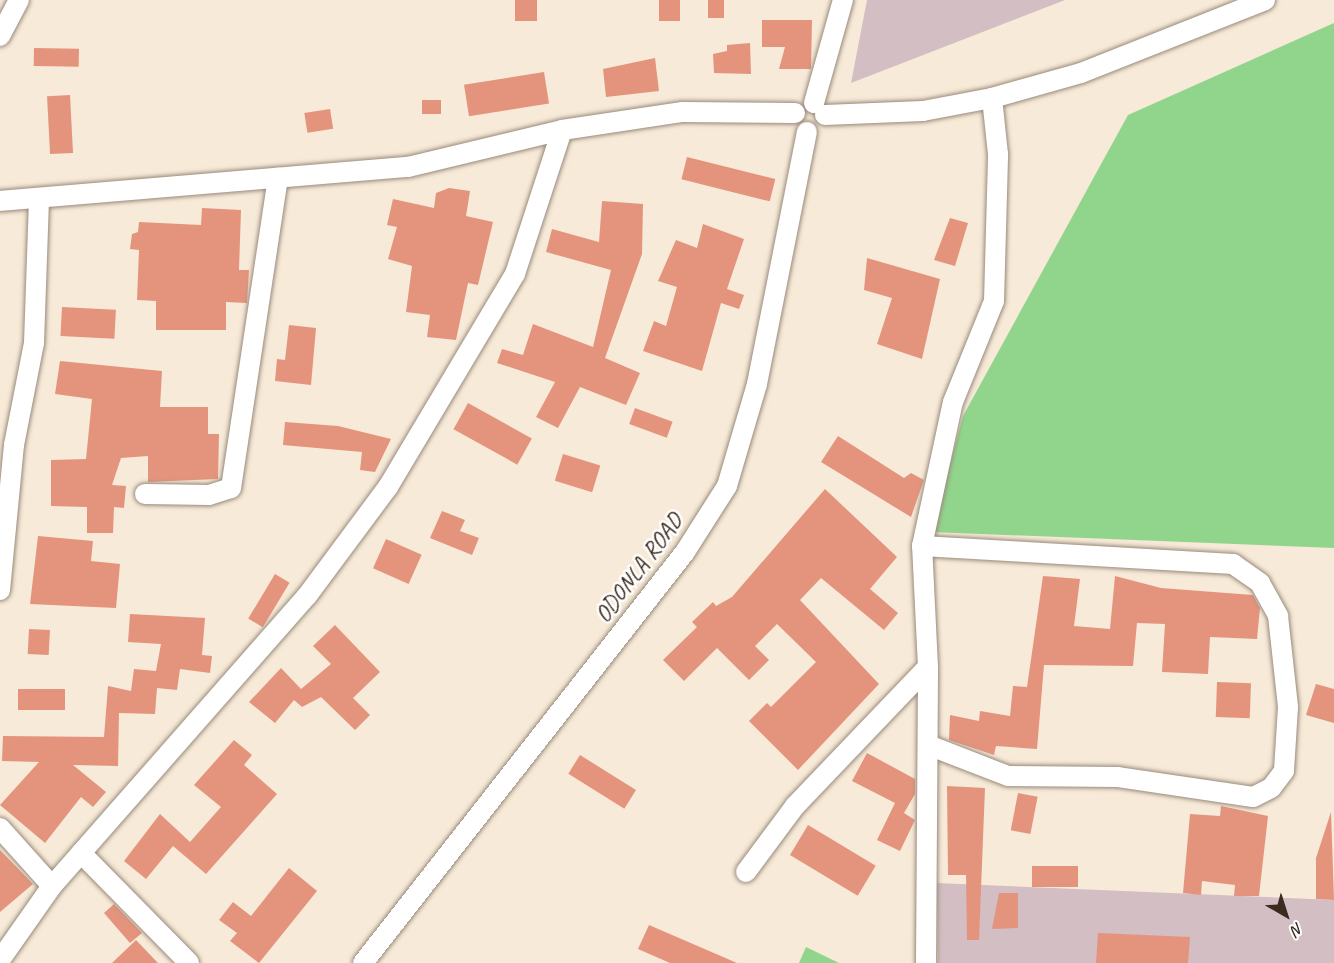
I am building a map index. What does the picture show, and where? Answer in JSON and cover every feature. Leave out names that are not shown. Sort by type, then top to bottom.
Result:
[{"type":"street","points":[[0,36],[19,0]]},
{"type":"street","points":[[795,113],[797,126],[807,132],[818,130],[820,109],[843,0]]},
{"type":"street","points":[[0,201],[408,167],[562,130],[682,112],[795,113],[820,109],[923,111],[992,98],[1081,73],[1265,0]]},
{"type":"street","points":[[926,963],[928,667],[922,546],[953,402],[994,301],[998,154],[992,98]]},
{"type":"street","points":[[0,960],[52,886],[307,596],[388,487],[515,274],[562,130]]},
{"type":"street","name":"ODONLA ROAD","points":[[363,963],[678,561],[727,486],[757,384],[807,132]]},
{"type":"street","points":[[145,494],[210,495],[231,488],[278,178]]},
{"type":"street","points":[[0,590],[7,446],[34,343],[39,198]]},
{"type":"street","points":[[922,546],[1233,564],[1260,583],[1278,616],[1288,707],[1284,771],[1271,788],[1253,797],[1118,777],[1008,776],[928,745]]},
{"type":"street","points":[[746,872],[795,806],[928,667]]},
{"type":"street","points":[[0,828],[52,886]]},
{"type":"street","points":[[81,853],[189,963]]},
{"type":"shaded area","points":[[867,0],[1065,0],[851,83]]},
{"type":"shaded area","points":[[937,883],[1334,900],[1334,963],[938,963]]},
{"type":"green space","points":[[1334,23],[1334,548],[932,532],[963,416],[1128,115]]},
{"type":"green space","points":[[806,947],[839,963],[799,963]]},
{"type":"building","points":[[515,0],[537,0],[537,21],[515,21]]},
{"type":"building","points":[[659,0],[680,0],[680,21],[659,21]]},
{"type":"building","points":[[708,0],[724,0],[724,18],[708,18]]},
{"type":"building","points":[[762,20],[812,20],[811,69],[779,69],[785,47],[762,47]]},
{"type":"building","points":[[750,43],[751,74],[714,73],[713,54],[727,51],[727,45]]},
{"type":"building","points":[[34,48],[79,49],[79,67],[34,66]]},
{"type":"building","points":[[655,58],[659,91],[606,97],[603,69]]},
{"type":"building","points":[[544,72],[549,104],[469,116],[464,85]]},
{"type":"building","points":[[70,95],[73,153],[50,154],[47,96]]},
{"type":"building","points":[[422,100],[441,100],[441,114],[422,114]]},
{"type":"building","points":[[330,109],[333,129],[307,133],[304,113]]},
{"type":"building","points":[[687,157],[775,179],[770,201],[681,179]]},
{"type":"building","points":[[449,188],[470,191],[466,216],[493,222],[478,285],[468,283],[456,340],[427,337],[430,315],[406,312],[412,266],[388,259],[397,227],[387,225],[393,199],[434,208],[436,193]]},
{"type":"building","points":[[602,201],[643,204],[642,254],[605,358],[640,373],[626,405],[580,387],[558,428],[536,417],[555,382],[497,363],[502,349],[523,355],[533,324],[593,347],[611,270],[546,252],[552,229],[599,242]]},
{"type":"building","points":[[202,208],[241,210],[239,270],[249,270],[247,303],[226,302],[226,330],[156,330],[156,301],[137,300],[139,250],[130,249],[132,234],[138,232],[139,222],[201,225]]},
{"type":"building","points":[[950,218],[968,223],[955,266],[934,260]]},
{"type":"building","points":[[703,224],[744,239],[727,289],[744,295],[739,309],[721,303],[702,371],[643,351],[654,321],[666,326],[677,287],[658,281],[676,240],[697,248]]},
{"type":"building","points":[[867,258],[940,279],[922,359],[877,344],[892,298],[864,290]]},
{"type":"building","points":[[62,307],[116,310],[114,339],[60,336]]},
{"type":"building","points":[[289,325],[316,328],[311,385],[275,381],[277,359],[285,360]]},
{"type":"building","points":[[60,361],[162,371],[160,407],[208,407],[208,434],[219,434],[218,479],[148,482],[148,456],[121,458],[112,485],[126,486],[124,508],[114,507],[113,533],[87,533],[87,507],[51,506],[51,460],[86,459],[92,399],[55,394]]},
{"type":"building","points":[[468,403],[532,438],[517,465],[453,429]]},
{"type":"building","points":[[635,408],[673,422],[667,438],[629,424]]},
{"type":"building","points":[[285,422],[338,426],[391,439],[375,472],[360,470],[362,452],[283,445]]},
{"type":"building","points":[[838,436],[904,478],[911,473],[924,480],[911,517],[821,462]]},
{"type":"building","points":[[563,454],[600,465],[592,492],[555,481]]},
{"type":"building","points":[[825,489],[897,557],[870,589],[898,613],[884,630],[821,578],[800,600],[879,684],[798,770],[749,721],[767,703],[771,707],[816,662],[777,624],[755,646],[769,660],[749,680],[717,648],[684,681],[663,660],[697,627],[692,622],[713,602],[716,606],[732,597]]},
{"type":"building","points":[[442,511],[465,520],[460,531],[479,538],[472,555],[430,538]]},
{"type":"building","points":[[38,536],[93,541],[91,561],[120,564],[116,608],[30,604]]},
{"type":"building","points":[[386,539],[422,555],[409,584],[373,568]]},
{"type":"building","points":[[275,574],[290,583],[263,627],[248,619]]},
{"type":"building","points":[[1043,576],[1080,579],[1074,626],[1110,629],[1115,576],[1161,588],[1253,595],[1260,608],[1257,639],[1210,637],[1208,674],[1162,672],[1165,624],[1137,623],[1133,666],[1044,665],[1037,749],[996,746],[994,755],[949,740],[950,715],[979,721],[980,711],[1010,716],[1013,686],[1027,687]]},
{"type":"building","points":[[130,614],[205,618],[202,655],[212,656],[210,673],[180,669],[177,690],[157,688],[155,714],[119,713],[118,766],[73,765],[106,792],[93,807],[81,797],[45,843],[0,805],[39,762],[2,761],[3,736],[104,737],[108,686],[131,691],[134,669],[156,671],[161,644],[128,642]]},
{"type":"building","points":[[335,625],[380,672],[353,698],[370,715],[355,730],[321,697],[302,707],[294,700],[275,723],[249,702],[281,668],[301,689],[331,664],[313,646]]},
{"type":"building","points":[[29,629],[50,630],[49,655],[28,654]]},
{"type":"building","points":[[1217,682],[1251,683],[1250,718],[1216,717]]},
{"type":"building","points":[[1316,684],[1334,689],[1334,723],[1306,715]]},
{"type":"building","points":[[18,689],[65,689],[65,710],[18,710]]},
{"type":"building","points":[[234,740],[252,755],[244,765],[277,794],[206,874],[173,846],[146,879],[124,861],[160,814],[190,842],[221,807],[194,785]]},
{"type":"building","points":[[867,753],[915,779],[915,794],[904,813],[915,820],[900,851],[877,840],[895,803],[852,781]]},
{"type":"building","points":[[580,755],[636,790],[624,809],[568,774]]},
{"type":"building","points":[[947,786],[985,788],[979,940],[967,940],[966,875],[948,875]]},
{"type":"building","points":[[1018,793],[1038,797],[1030,834],[1011,830]]},
{"type":"building","points":[[1221,806],[1268,816],[1259,896],[1234,896],[1235,885],[1202,881],[1201,895],[1183,893],[1190,814],[1220,816]]},
{"type":"building","points":[[1331,812],[1334,900],[1316,899],[1316,858]]},
{"type":"building","points":[[808,825],[876,866],[858,896],[790,855]]},
{"type":"building","points":[[0,850],[33,884],[0,912]]},
{"type":"building","points":[[1032,866],[1078,866],[1078,887],[1032,887]]},
{"type":"building","points":[[289,868],[317,891],[259,963],[230,941],[237,933],[219,920],[233,902],[251,916]]},
{"type":"building","points":[[999,893],[1018,893],[1018,928],[992,929]]},
{"type":"building","points":[[114,904],[142,933],[130,943],[104,913]]},
{"type":"building","points":[[649,925],[737,963],[670,963],[638,949]]},
{"type":"building","points":[[1098,933],[1190,937],[1188,963],[1096,963]]},
{"type":"building","points":[[136,940],[158,963],[112,963]]}]
